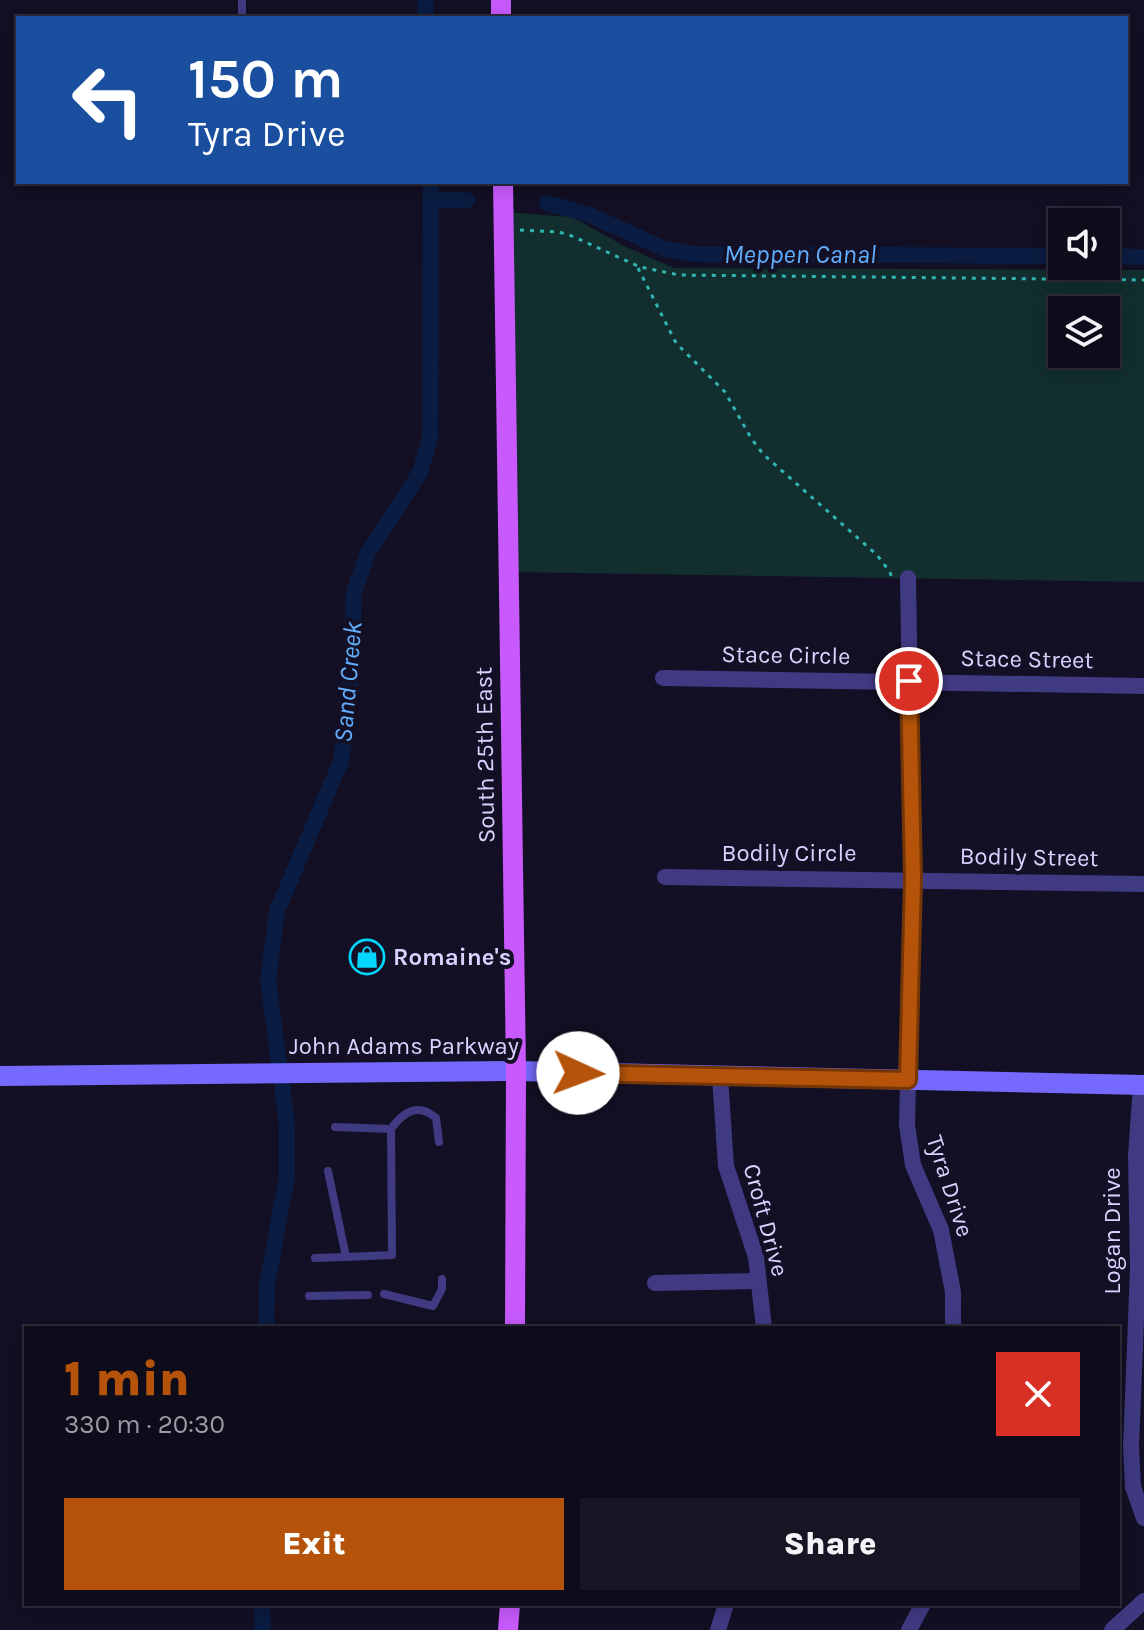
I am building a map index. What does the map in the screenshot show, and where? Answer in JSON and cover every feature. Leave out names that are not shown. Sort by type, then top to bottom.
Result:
[{"type":"main road","name":"South 25th East","points":[[503,184],[516,1071],[515,1326]]},
{"type":"main road","points":[[508,1630],[510,1606]]},
{"type":"street","name":"Tyra Drive","points":[[900,579],[909,681],[913,878],[909,1145],[921,1188],[941,1230],[953,1292],[953,1326]]},
{"type":"street","name":"Stace Circle","points":[[663,678],[909,681]]},
{"type":"street","name":"Stace Street","points":[[909,681],[1144,686]]},
{"type":"street","name":"Bodily Circle","points":[[665,877],[913,878]]},
{"type":"street","name":"Bodily Street","points":[[913,878],[1144,884]]},
{"type":"street","name":"John Adams Parkway","points":[[0,1076],[516,1071],[1142,1085]]},
{"type":"street","name":"Croft Drive","points":[[720,1077],[726,1166],[756,1257],[764,1326]]},
{"type":"street","name":"Logan Drive","points":[[1142,1085],[1136,1155],[1141,1270],[1125,1408],[1133,1487],[1144,1518]]},
{"type":"street","points":[[655,1283],[759,1281]]},
{"type":"street","points":[[1112,1630],[1144,1601]]},
{"type":"street","points":[[718,1630],[725,1606]]},
{"type":"street","points":[[909,1630],[922,1606]]},
{"type":"lane","points":[[315,1258],[392,1255],[391,1129],[402,1114],[428,1111],[436,1118],[439,1142]]},
{"type":"lane","points":[[335,1127],[391,1129]]},
{"type":"lane","points":[[328,1171],[346,1257]]},
{"type":"lane","points":[[384,1294],[433,1306],[442,1289],[442,1279]]},
{"type":"lane","points":[[309,1296],[368,1295]]},
{"type":"path","points":[[503,231],[559,232],[658,272],[705,277],[1144,280]]},
{"type":"path","points":[[636,265],[676,343],[725,392],[763,454],[900,579]]},
{"type":"green space","points":[[503,212],[572,217],[626,247],[674,268],[1048,270],[1048,280],[1120,280],[1120,270],[1144,270],[1144,582],[509,572]]},
{"type":"waterway","name":"Sand Creek","points":[[425,0],[426,16]]},
{"type":"waterway","name":"Sand Creek","points":[[266,1326],[267,1284],[287,1177],[287,1124],[268,980],[277,911],[341,761],[349,708],[354,592],[367,555],[420,472],[430,439],[431,184]]},
{"type":"waterway","points":[[432,200],[467,200]]},
{"type":"waterway","name":"Meppen Canal","points":[[547,203],[590,215],[665,249],[693,254],[1048,256]]},
{"type":"waterway","name":"Meppen Canal","points":[[1120,256],[1144,257]]},
{"type":"waterway","name":"Sand Creek","points":[[262,1606],[263,1630]]},
{"type":"place","name":"Romaine's","points":[[367,957]]},
{"type":"route","points":[[578,1073],[908,1080],[913,878],[909,681]]}]
